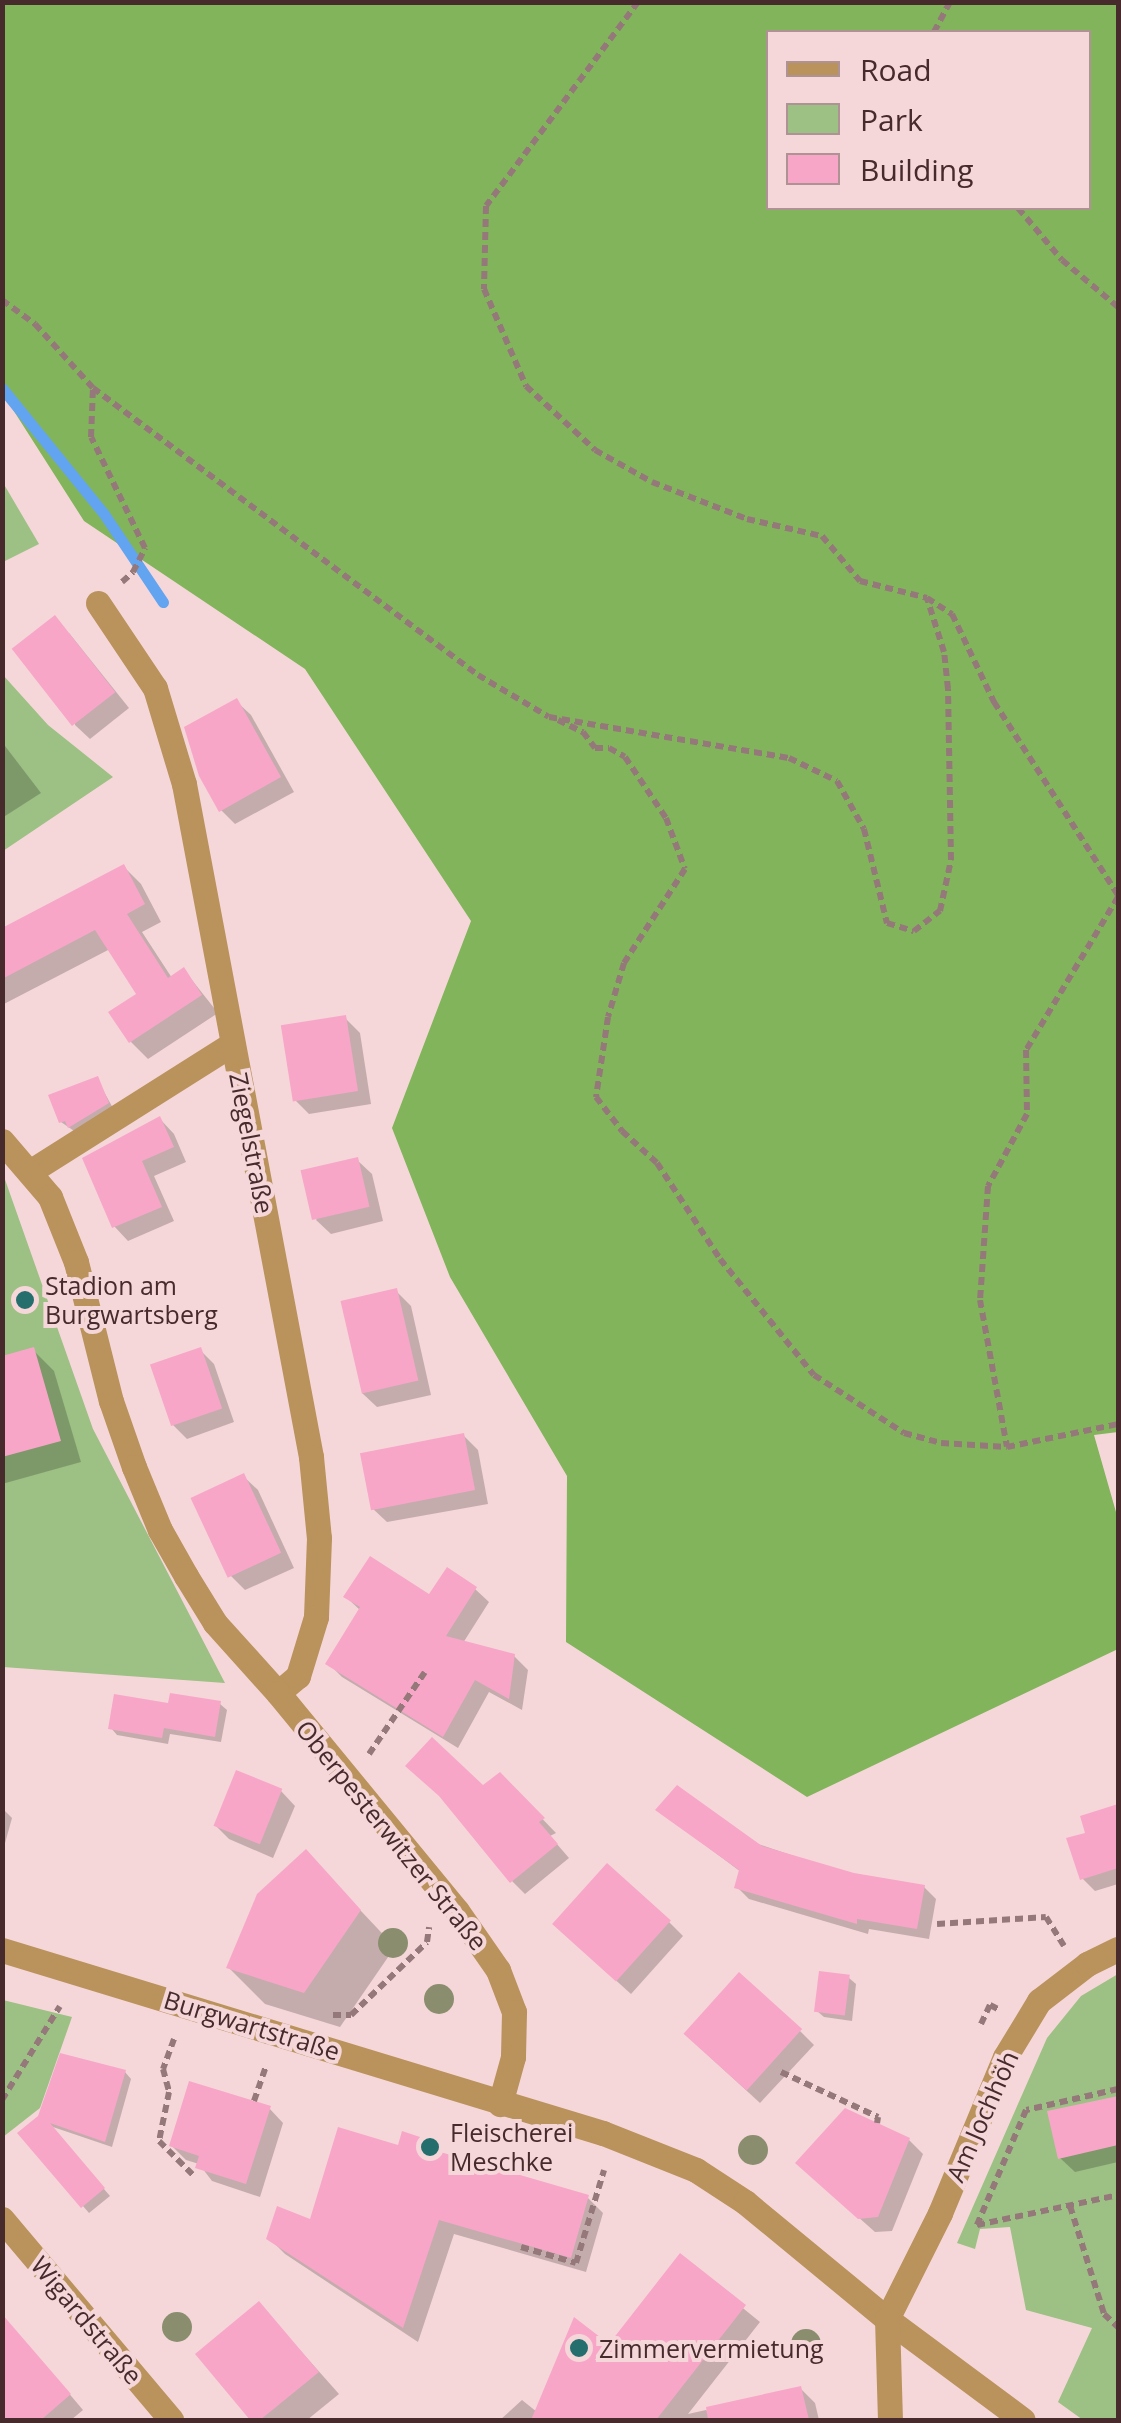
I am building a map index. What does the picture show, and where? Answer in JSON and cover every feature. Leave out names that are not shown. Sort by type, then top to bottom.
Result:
[{"type":"street","name":"Ziegelstraße","points":[[98,602],[155,688],[184,784],[308,1438],[319,1538],[316,1617],[298,1676],[278,1693]]},
{"type":"street","points":[[31,1171],[232,1044]]},
{"type":"street","name":"Oberpesterwitzer Straße","points":[[2,1141],[50,1197],[76,1262],[111,1401],[160,1530],[215,1624],[278,1693],[456,1911],[498,1970],[514,2012],[513,2058],[500,2104]]},
{"type":"street","name":"Burgwartstraße","points":[[2,1950],[500,2104]]},
{"type":"street","name":"Am Jochhöh","points":[[887,2318],[940,2213],[1005,2058],[1038,2002],[1087,1964],[1118,1950]]},
{"type":"street","points":[[500,2104],[624,2140],[696,2170],[745,2202],[887,2318],[1023,2420]]},
{"type":"street","name":"Wigardstraße","points":[[2,2220],[170,2420]]},
{"type":"street","points":[[887,2318],[890,2420]]},
{"type":"path","points":[[638,2],[486,206],[484,289],[526,386],[595,450],[652,482],[747,520],[822,536],[860,581],[926,598],[952,614],[994,702],[1118,896],[1026,1050],[1027,1114],[988,1186],[980,1300],[1007,1447]]},
{"type":"path","points":[[935,30],[950,2]]},
{"type":"path","points":[[1020,210],[1062,260],[1118,307]]},
{"type":"path","points":[[2,300],[35,324],[93,388],[478,675],[549,717],[583,732],[595,748],[609,748],[625,757],[666,818],[684,869],[624,963],[608,1018],[596,1097],[622,1131],[658,1163],[720,1259],[814,1376],[904,1433],[941,1443],[1007,1447],[1118,1424]]},
{"type":"path","points":[[93,388],[91,437],[144,548],[133,572]]},
{"type":"path","points":[[549,717],[789,758],[837,780],[864,829],[887,923],[914,931],[940,911],[951,860],[948,689],[944,652],[926,598]]},
{"type":"path","points":[[366,1759],[425,1672]]},
{"type":"path","points":[[938,1924],[1046,1917],[1070,1956]]},
{"type":"path","points":[[320,2016],[351,2014],[426,1942],[429,1926]]},
{"type":"path","points":[[2,2100],[60,2006]]},
{"type":"path","points":[[174,2039],[163,2069],[169,2092],[159,2140],[193,2175]]},
{"type":"path","points":[[254,2101],[266,2066]]},
{"type":"path","points":[[782,2072],[878,2118],[877,2123]]},
{"type":"path","points":[[1118,2089],[1026,2110],[976,2225],[1118,2195]]},
{"type":"path","points":[[521,2248],[576,2263],[604,2170]]},
{"type":"path","points":[[1070,2206],[1104,2314],[1118,2327]]},
{"type":"green space","points":[[3,2],[1118,3],[1118,1432],[1094,1435],[1118,1519],[1118,1649],[807,1797],[566,1642],[567,1476],[450,1277],[392,1128],[471,921],[305,669],[84,521],[3,394]]},
{"type":"green space","points":[[2,481],[39,544],[3,562],[2,562]]},
{"type":"green space","points":[[3,675],[48,725],[113,777],[3,851]]},
{"type":"green space","name":"Stadion am Burgwartsberg","points":[[2,1171],[93,1429],[225,1683],[3,1667]]},
{"type":"green space","points":[[1118,1974],[1118,2420],[1083,2420],[1058,2402],[1092,2328],[1026,2310],[1010,2227],[980,2229],[975,2249],[957,2243],[1047,2038],[1081,1996]]},
{"type":"green space","points":[[3,2000],[72,2017],[40,2108],[3,2137]]},
{"type":"building","points":[[55,615],[115,692],[72,726],[12,649]]},
{"type":"building","points":[[237,698],[281,777],[219,812],[199,776],[184,727]]},
{"type":"building","points":[[124,864],[145,904],[127,914],[168,978],[184,967],[202,995],[129,1043],[108,1012],[136,994],[95,930],[2,979],[2,928]]},
{"type":"building","points":[[346,1015],[358,1091],[293,1101],[281,1025]]},
{"type":"building","points":[[98,1076],[109,1103],[68,1128],[65,1121],[59,1123],[48,1095]]},
{"type":"building","points":[[160,1116],[174,1147],[142,1161],[162,1207],[112,1228],[82,1158]]},
{"type":"building","points":[[358,1157],[369,1207],[312,1220],[301,1170]]},
{"type":"building","points":[[397,1288],[418,1381],[362,1394],[340,1301]]},
{"type":"building","points":[[34,1347],[61,1441],[2,1457],[2,1356]]},
{"type":"building","points":[[201,1347],[222,1408],[171,1426],[150,1365]]},
{"type":"building","points":[[464,1433],[475,1490],[371,1510],[360,1453]]},
{"type":"building","points":[[244,1473],[281,1553],[228,1578],[191,1498]]},
{"type":"building","points":[[370,1556],[429,1594],[447,1567],[477,1587],[446,1636],[515,1654],[509,1699],[475,1680],[443,1737],[325,1664],[360,1607],[343,1597]]},
{"type":"building","points":[[170,1693],[221,1701],[215,1737],[164,1728],[162,1738],[108,1729],[114,1694],[168,1703]]},
{"type":"building","points":[[432,1737],[483,1785],[500,1772],[545,1818],[539,1822],[558,1844],[510,1883],[439,1796],[405,1766]]},
{"type":"building","points":[[236,1770],[282,1789],[260,1844],[214,1826]]},
{"type":"building","points":[[677,1785],[762,1846],[854,1873],[925,1885],[917,1929],[857,1919],[857,1924],[734,1888],[739,1870],[655,1810]]},
{"type":"building","points":[[1118,1804],[1118,1868],[1080,1880],[1066,1838],[1085,1833],[1080,1816]]},
{"type":"building","points":[[306,1849],[361,1910],[304,1993],[226,1968],[257,1894]]},
{"type":"building","points":[[607,1863],[671,1921],[616,1981],[552,1924]]},
{"type":"building","points":[[819,1971],[850,1975],[845,2015],[814,2012]]},
{"type":"building","points":[[739,1972],[802,2029],[747,2091],[683,2034]]},
{"type":"building","points":[[60,2053],[126,2070],[105,2142],[50,2123],[105,2188],[81,2208],[17,2133],[38,2116]]},
{"type":"building","points":[[189,2081],[271,2106],[246,2184],[195,2168],[199,2156],[169,2146]]},
{"type":"building","points":[[1118,2096],[1118,2145],[1058,2159],[1047,2111]]},
{"type":"building","points":[[845,2108],[910,2138],[878,2217],[858,2219],[795,2163]]},
{"type":"building","points":[[338,2127],[398,2145],[402,2131],[432,2141],[430,2149],[589,2195],[571,2258],[439,2220],[403,2328],[266,2239],[277,2206],[310,2219]]},
{"type":"building","points":[[680,2253],[746,2305],[656,2420],[531,2420],[574,2317],[609,2344]]},
{"type":"building","points":[[259,2301],[319,2372],[260,2420],[250,2420],[195,2354]]},
{"type":"building","points":[[2,2314],[71,2394],[41,2420],[2,2420]]},
{"type":"building","points":[[801,2386],[809,2420],[708,2420],[706,2407]]},
{"type":"waterway","points":[[2,388],[104,514],[163,602]]},
{"type":"place","name":"Stadion am Burgwartsberg","points":[[25,1300]]},
{"type":"place","name":"Fleischerei Meschke","points":[[430,2147]]},
{"type":"place","name":"Zimmervermietung","points":[[579,2348]]}]
